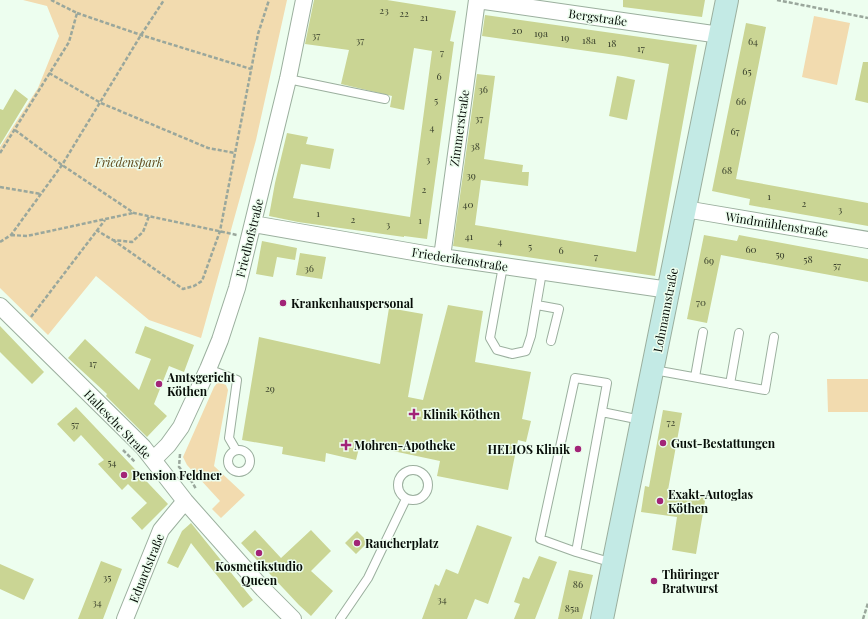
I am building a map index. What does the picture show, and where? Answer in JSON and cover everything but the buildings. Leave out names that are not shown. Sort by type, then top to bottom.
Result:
[{"type":"main road","name":"Lohmannstraße","points":[[602,619],[727,0]]},
{"type":"street","name":"Friedhofstraße","points":[[153,460],[168,445],[181,427],[220,340],[237,288],[288,79],[304,0]]},
{"type":"street","name":"Bergstraße","points":[[477,0],[720,35]]},
{"type":"street","name":"Zimmerstraße","points":[[442,257],[477,0]]},
{"type":"street","name":"Windmühlenstraße","points":[[685,209],[868,240]]},
{"type":"street","name":"Friederikenstraße","points":[[252,224],[442,257],[669,290]]},
{"type":"street","name":"Hallesche Straße","points":[[0,306],[191,497],[264,589],[293,619]]},
{"type":"street","name":"Eduardstraße","points":[[125,619],[161,530],[191,497]]},
{"type":"lane","points":[[288,79],[385,99]]},
{"type":"lane","points":[[504,266],[490,338],[497,350],[512,354],[526,351],[531,336],[542,272]]},
{"type":"lane","points":[[537,304],[559,309],[551,341]]},
{"type":"lane","points":[[695,378],[703,332]]},
{"type":"lane","points":[[730,384],[739,333]]},
{"type":"lane","points":[[653,370],[765,390],[774,337]]},
{"type":"lane","points":[[208,369],[237,380],[230,438],[236,450]]},
{"type":"lane","points":[[576,552],[608,384],[575,378],[540,539],[576,552],[614,563]]},
{"type":"lane","points":[[602,412],[643,420]]},
{"type":"lane","points":[[340,619],[368,578],[406,500]]},
{"type":"path","points":[[51,0],[77,13],[141,35],[252,69]]},
{"type":"path","points":[[0,242],[12,235],[62,164],[164,0]]},
{"type":"path","points":[[96,230],[114,240],[183,289],[194,286],[202,281],[220,231],[258,34],[269,0]]},
{"type":"path","points":[[777,0],[868,18]]},
{"type":"path","points":[[0,153],[69,42],[77,13]]},
{"type":"path","points":[[50,74],[100,103],[208,148],[235,153]]},
{"type":"path","points":[[15,130],[134,213],[239,235]]},
{"type":"path","points":[[0,187],[41,194]]},
{"type":"path","points":[[12,235],[27,236],[134,213]]},
{"type":"path","points":[[114,240],[132,242],[143,232],[149,216]]},
{"type":"path","points":[[28,321],[104,220]]},
{"type":"path","points":[[183,448],[180,455],[179,467],[192,482],[191,497]]},
{"type":"path","points":[[863,619],[868,603]]},
{"type":"green space","name":"Friedenspark","points":[[23,0],[287,0],[256,140],[201,338],[149,320],[96,276],[48,335],[0,288],[0,147],[38,88],[59,36],[47,6]]},
{"type":"green space","points":[[814,16],[850,23],[837,85],[802,77]]},
{"type":"green space","points":[[827,379],[868,379],[868,412],[828,412]]},
{"type":"green space","points":[[218,382],[226,385],[228,390],[214,466],[245,495],[221,518],[212,509],[220,501],[187,465],[183,457],[214,387]]},
{"type":"place","name":"Krankenhauspersonal","points":[[283,303]]},
{"type":"place","name":"Amtsgericht Köthen","points":[[159,384]]},
{"type":"place","name":"Klinik Köthen","points":[[414,414]]},
{"type":"place","name":"Gust-Bestattungen","points":[[663,443]]},
{"type":"place","name":"Mohren-Apotheke","points":[[346,445]]},
{"type":"place","name":"HELIOS Klinik","points":[[578,449]]},
{"type":"place","name":"Pension Feldner","points":[[124,475]]},
{"type":"place","name":"Exakt-Autoglas Köthen","points":[[660,501]]},
{"type":"place","name":"Raucherplatz","points":[[357,543]]},
{"type":"place","name":"Kosmetikstudio Queen","points":[[259,553]]},
{"type":"place","name":"Thüringer Bratwurst","points":[[654,581]]}]
